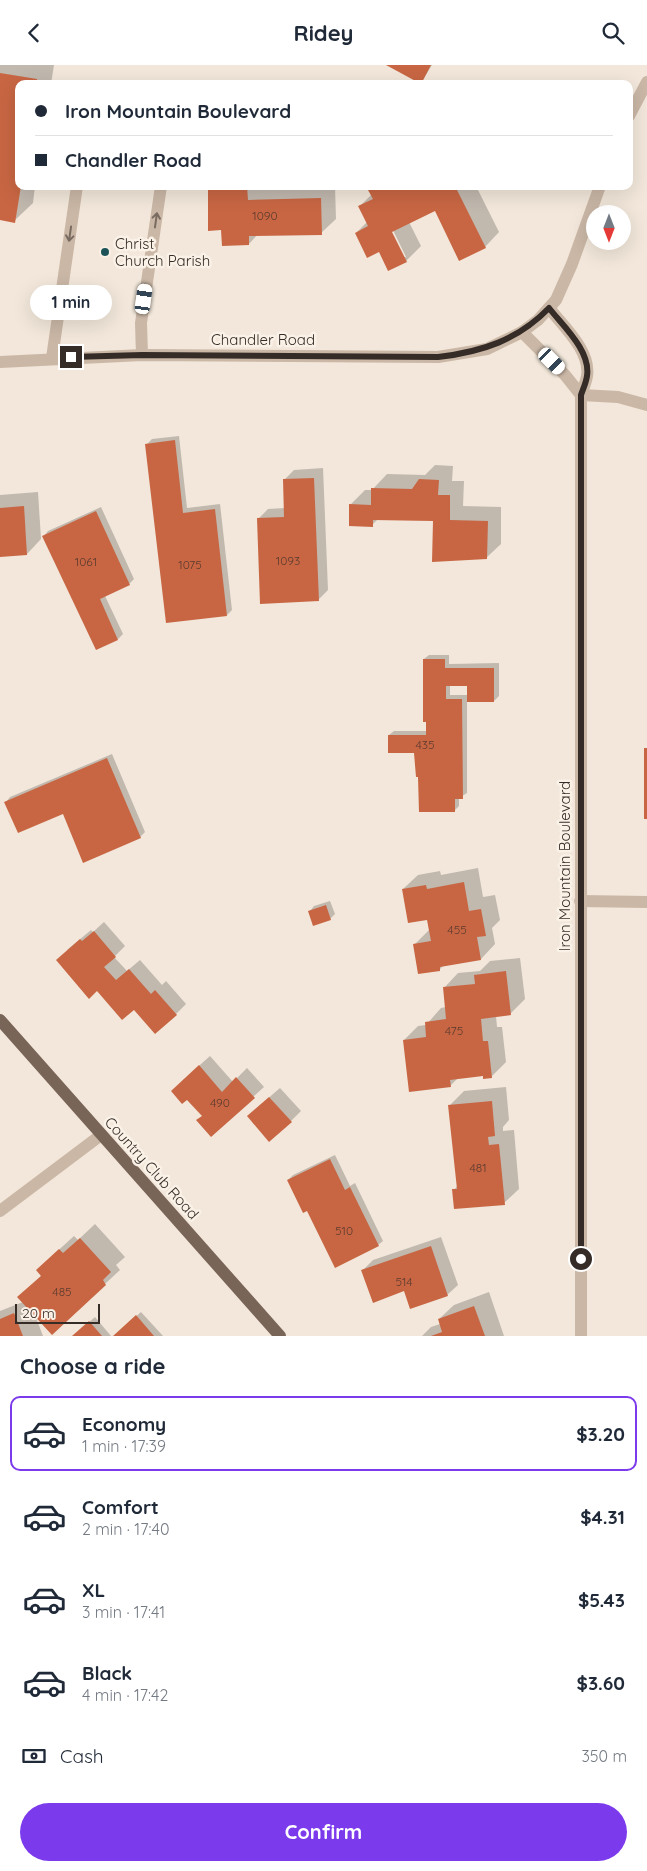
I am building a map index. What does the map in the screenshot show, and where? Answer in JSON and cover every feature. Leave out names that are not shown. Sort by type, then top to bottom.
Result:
[{"type":"main road","name":"Country Club Road","points":[[0,1020],[280,1336]]},
{"type":"street","points":[[633,108],[647,82]]},
{"type":"street","points":[[52,358],[76,190]]},
{"type":"street","points":[[142,355],[141,317],[160,190]]},
{"type":"street","points":[[599,190],[563,287],[549,308],[522,332],[565,375],[581,395],[618,397],[647,405]]},
{"type":"street","name":"Iron Mountain Boulevard","points":[[549,308],[580,348],[586,363],[587,375],[581,395],[581,1336]]},
{"type":"street","name":"Chandler Road","points":[[0,362],[142,355],[438,357],[487,349],[522,332]]},
{"type":"street","points":[[580,901],[647,902]]},
{"type":"street","points":[[0,1211],[101,1135]]},
{"type":"building","points":[[386,65],[431,65],[423,80],[414,80]]},
{"type":"building","points":[[0,73],[37,80],[15,80],[15,190],[20,190],[15,223],[0,220]]},
{"type":"building","points":[[208,190],[247,190],[248,200],[321,198],[322,235],[249,236],[249,245],[222,246],[221,230],[208,231]]},
{"type":"building","points":[[368,190],[457,190],[486,248],[459,261],[435,211],[392,232],[407,262],[388,271],[379,252],[367,258],[355,233],[368,226],[358,206],[373,199]]},
{"type":"building","points":[[175,440],[183,513],[215,509],[227,616],[166,623],[145,444]]},
{"type":"building","points":[[314,478],[319,601],[260,604],[257,518],[284,517],[283,479]]},
{"type":"building","points":[[419,479],[439,480],[438,495],[450,495],[450,520],[488,521],[487,559],[432,562],[433,521],[373,520],[373,527],[349,526],[349,504],[371,505],[371,488],[412,489]]},
{"type":"building","points":[[24,506],[27,555],[0,557],[0,508]]},
{"type":"building","points":[[96,511],[130,585],[100,599],[118,640],[96,650],[42,536]]},
{"type":"building","points":[[423,659],[445,659],[445,668],[494,668],[494,702],[467,702],[467,686],[446,686],[446,699],[462,699],[463,799],[455,799],[455,812],[419,812],[418,777],[416,777],[414,753],[388,753],[388,735],[426,735],[426,722],[423,722]]},
{"type":"building","points":[[644,748],[647,748],[647,819],[644,819]]},
{"type":"building","points":[[107,758],[141,838],[83,863],[63,814],[18,833],[4,802]]},
{"type":"building","points":[[464,882],[469,911],[481,909],[486,936],[477,937],[481,960],[440,967],[440,971],[418,974],[413,944],[431,941],[427,920],[408,923],[402,889],[426,885],[427,889]]},
{"type":"building","points":[[326,905],[331,920],[313,926],[308,911]]},
{"type":"building","points":[[94,931],[116,957],[104,967],[116,980],[129,969],[151,994],[155,990],[177,1015],[155,1034],[134,1010],[122,1020],[97,991],[89,999],[56,960],[80,939],[82,941]]},
{"type":"building","points":[[506,971],[511,1015],[481,1019],[483,1041],[488,1041],[492,1078],[483,1079],[483,1076],[450,1080],[451,1087],[409,1092],[403,1040],[426,1037],[425,1022],[446,1019],[443,987],[475,984],[474,975]]},
{"type":"building","points":[[199,1065],[222,1092],[236,1077],[255,1098],[211,1137],[196,1120],[202,1116],[187,1100],[182,1104],[171,1091]]},
{"type":"building","points":[[269,1097],[292,1122],[269,1142],[247,1116]]},
{"type":"building","points":[[492,1101],[495,1136],[488,1137],[489,1145],[499,1144],[505,1205],[454,1209],[452,1189],[457,1189],[448,1105]]},
{"type":"building","points":[[330,1159],[345,1190],[350,1187],[379,1246],[335,1268],[307,1211],[303,1213],[287,1180]]},
{"type":"building","points":[[80,1238],[111,1272],[103,1280],[106,1285],[52,1335],[17,1297],[41,1276],[36,1270],[59,1249],[63,1253]]},
{"type":"building","points":[[431,1246],[448,1296],[410,1309],[404,1291],[373,1303],[361,1270]]},
{"type":"building","points":[[474,1306],[485,1336],[431,1336],[442,1332],[438,1319]]},
{"type":"building","points":[[14,1313],[23,1336],[0,1336],[0,1319]]},
{"type":"building","points":[[136,1315],[154,1336],[113,1336]]},
{"type":"building","points":[[89,1321],[102,1336],[72,1336]]},
{"type":"place","name":"Christ Church Parish","points":[[105,252]]},
{"type":"route","points":[[71,357],[289,355],[438,357],[471,353],[502,343],[522,332],[538,320],[549,308],[580,348],[586,363],[587,375],[581,395],[581,1259]]}]
